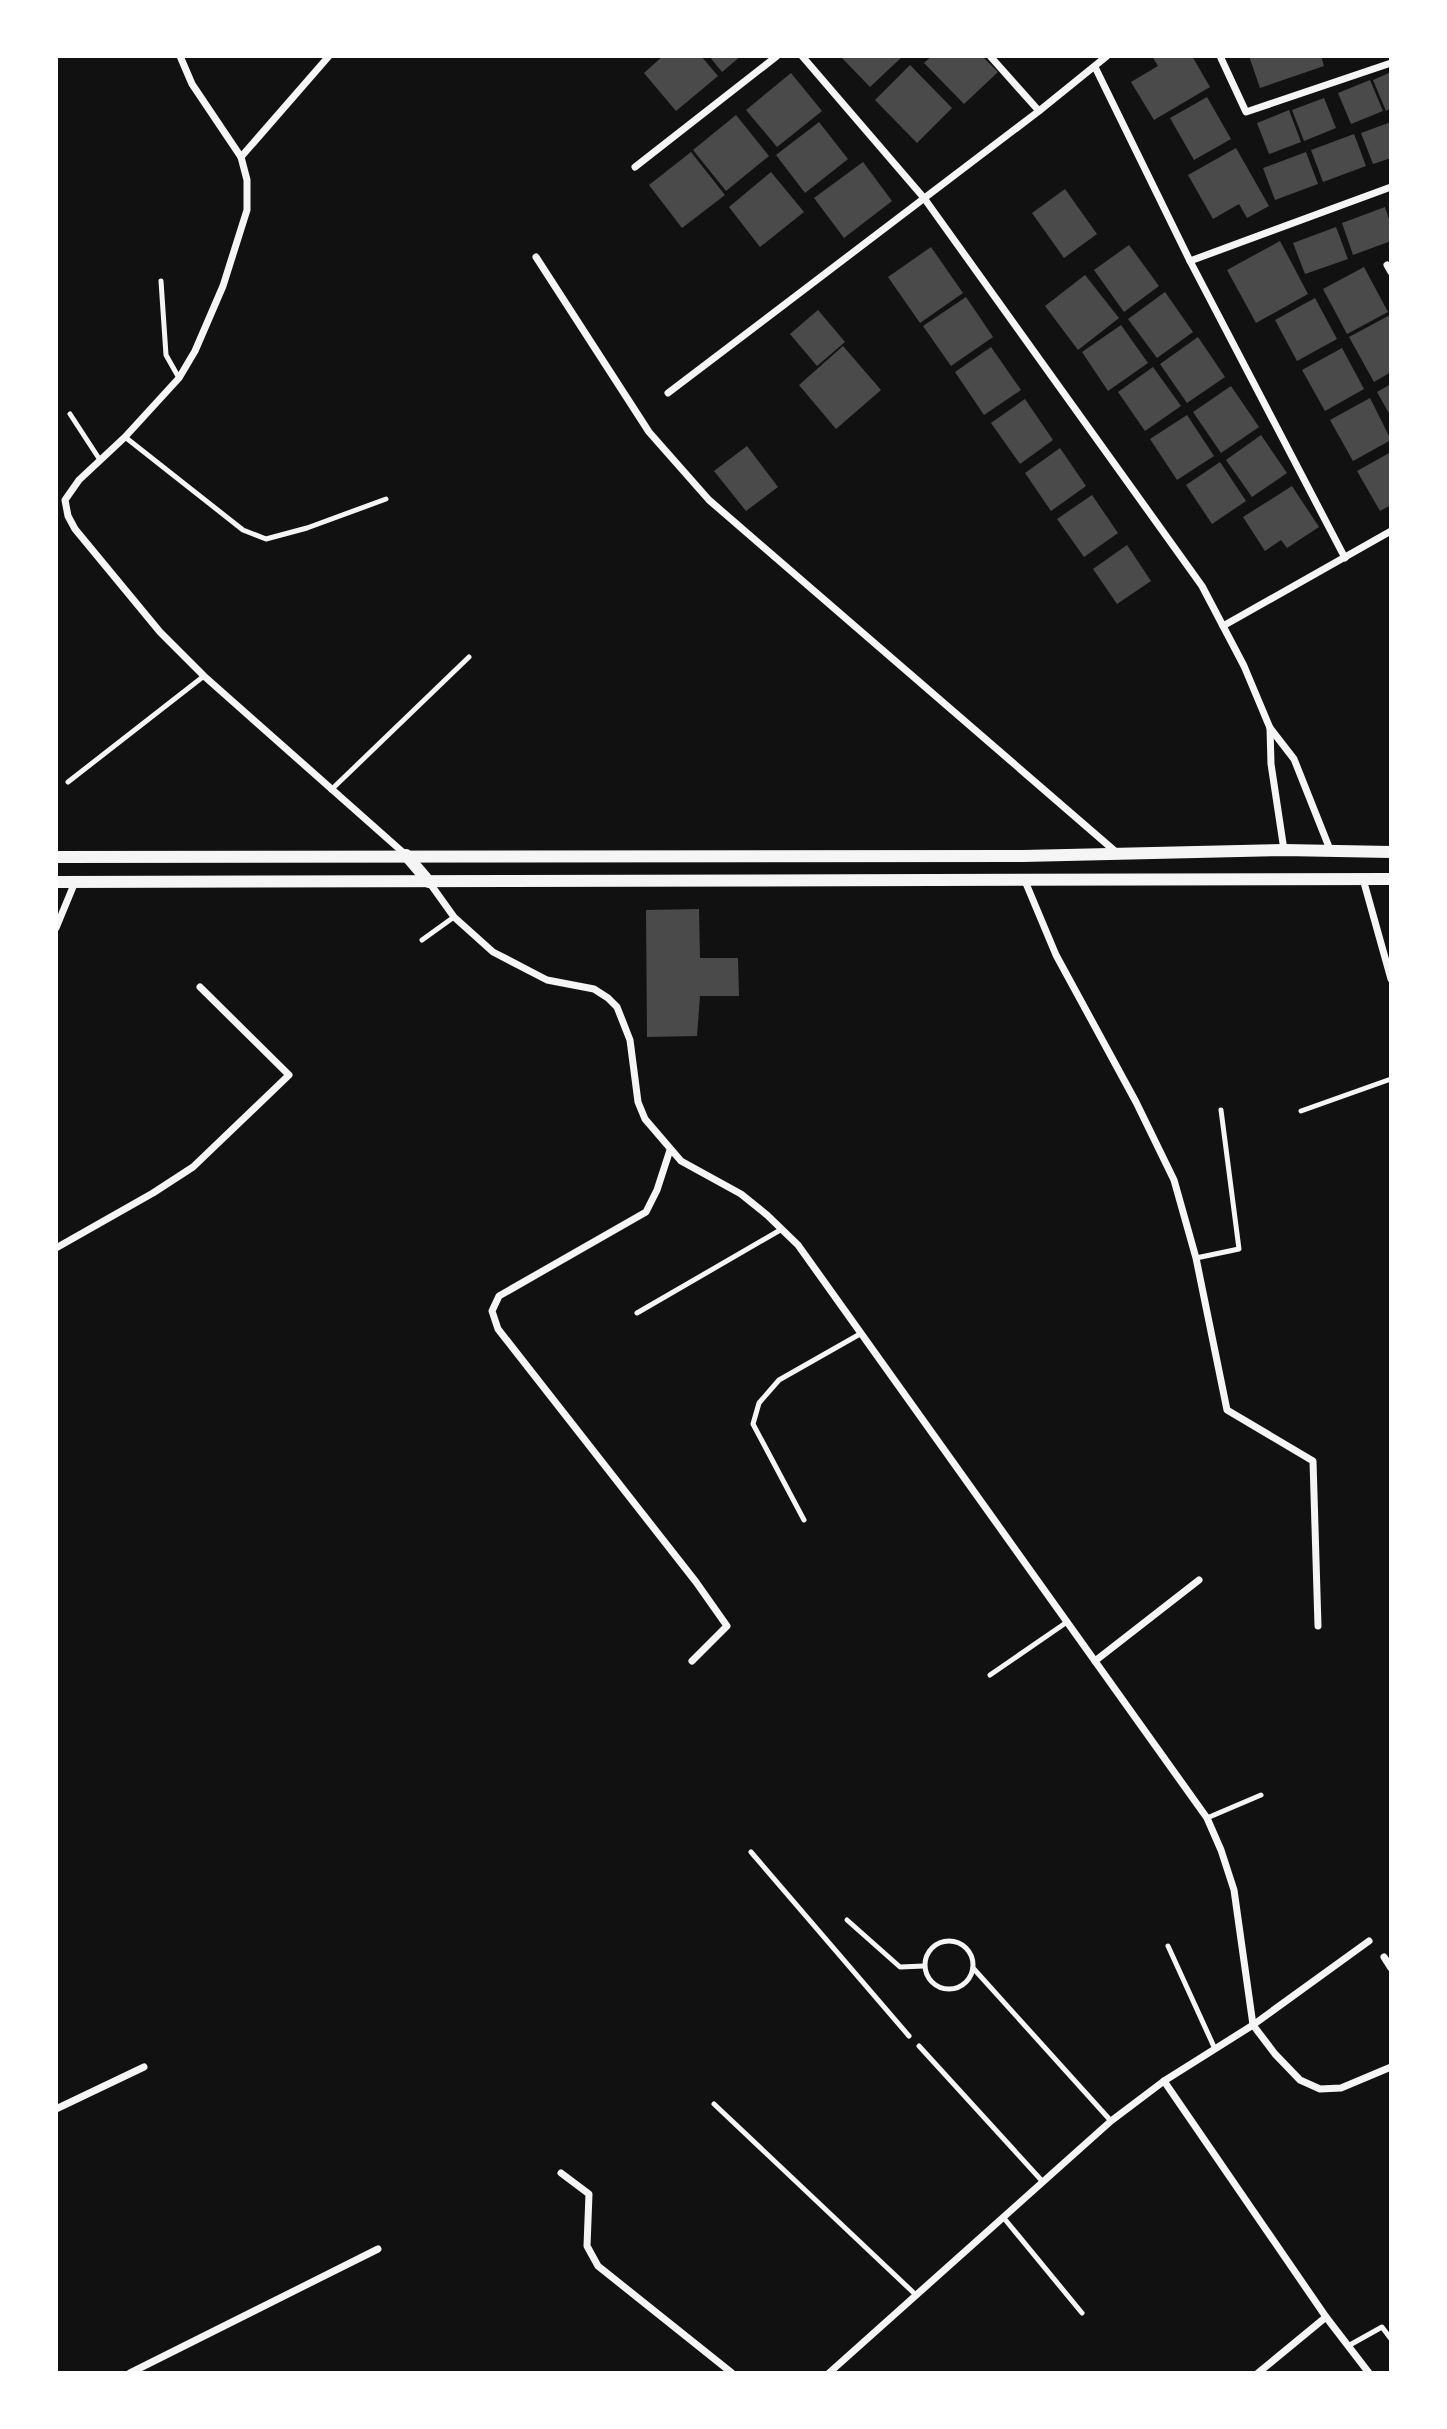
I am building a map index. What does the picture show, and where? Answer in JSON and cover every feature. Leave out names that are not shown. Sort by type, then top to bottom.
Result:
[{"type":"street","points":[[180,56],[192,84],[241,157],[247,180],[247,210],[223,286],[195,351],[179,378],[125,437],[79,480],[65,500],[68,516],[75,529],[160,632],[204,676],[406,855],[453,917],[479,941],[501,957],[547,980],[594,989],[617,1007],[630,1040],[638,1102],[645,1119],[681,1161],[741,1194],[797,1245],[1207,1818],[1222,1850],[1234,1890],[1253,2025],[1275,2054],[1300,2080],[1320,2089],[1341,2088],[1391,2067]]},
{"type":"street","points":[[241,157],[329,56]]},
{"type":"street","points":[[635,167],[777,56]]},
{"type":"street","points":[[802,56],[924,198],[1202,586],[1244,666],[1270,728],[1294,759],[1331,852]]},
{"type":"street","points":[[990,56],[1039,110]]},
{"type":"street","points":[[668,393],[1107,56]]},
{"type":"street","points":[[1220,56],[1246,112],[1391,62]]},
{"type":"street","points":[[1095,67],[1190,261],[1345,558]]},
{"type":"street","points":[[1190,261],[1391,187]]},
{"type":"street","points":[[536,257],[649,432],[709,500],[1119,855]]},
{"type":"street","points":[[56,498],[65,500]]},
{"type":"street","points":[[1223,626],[1391,531]]},
{"type":"street","points":[[1270,728],[1271,764],[1284,850]]},
{"type":"street","points":[[56,857],[1119,855],[1284,850],[1391,852]]},
{"type":"street","points":[[1363,879],[1391,979]]},
{"type":"street","points":[[56,881],[1391,879]]},
{"type":"street","points":[[56,928],[75,881]]},
{"type":"street","points":[[1025,881],[1055,955],[1136,1102],[1174,1180],[1196,1258],[1227,1410],[1313,1461],[1318,1626]]},
{"type":"street","points":[[56,1248],[193,1167],[289,1075],[200,987]]},
{"type":"street","points":[[670,1150],[657,1191],[646,1212],[499,1296],[492,1311],[498,1329],[696,1582],[727,1626],[692,1661]]},
{"type":"street","points":[[1095,1661],[1199,1580]]},
{"type":"street","points":[[829,2373],[1111,2121],[1164,2081],[1253,2025],[1369,1941]]},
{"type":"street","points":[[1384,1957],[1391,1968]]},
{"type":"street","points":[[56,2109],[145,2067]]},
{"type":"street","points":[[1164,2081],[1326,2317],[1368,2373]]},
{"type":"street","points":[[561,2173],[589,2194],[587,2246],[598,2266],[732,2373]]},
{"type":"street","points":[[130,2373],[378,2249]]},
{"type":"street","points":[[1258,2373],[1326,2317]]},
{"type":"lane","points":[[161,281],[166,355],[179,378]]},
{"type":"lane","points":[[71,414],[100,460]]},
{"type":"lane","points":[[125,437],[243,530],[266,539],[307,528],[386,499]]},
{"type":"lane","points":[[331,790],[468,657]]},
{"type":"lane","points":[[68,782],[204,676]]},
{"type":"lane","points":[[422,940],[453,917]]},
{"type":"lane","points":[[1301,1111],[1391,1079]]},
{"type":"lane","points":[[1196,1258],[1239,1249],[1221,1110]]},
{"type":"lane","points":[[637,1312],[782,1230]]},
{"type":"lane","points":[[804,1521],[753,1424],[759,1403],[779,1380],[860,1334]]},
{"type":"lane","points":[[990,1675],[1067,1622]]},
{"type":"lane","points":[[1207,1818],[1261,1795]]},
{"type":"lane","points":[[751,1852],[909,2036]]},
{"type":"lane","points":[[847,1920],[900,1968],[924,1966]]},
{"type":"lane","points":[[950,1941],[967,1949],[973,1968],[969,1979],[960,1987],[948,1990],[936,1986],[928,1978],[924,1966],[926,1956],[932,1948],[950,1941]]},
{"type":"lane","points":[[1168,1946],[1215,2049]]},
{"type":"lane","points":[[973,1968],[1111,2121]]},
{"type":"lane","points":[[919,2046],[1043,2182]]},
{"type":"lane","points":[[714,2104],[916,2295]]},
{"type":"lane","points":[[1003,2217],[1082,2313]]},
{"type":"lane","points":[[1348,2346],[1382,2327],[1391,2339]]},
{"type":"building","points":[[663,56],[701,56],[718,76],[676,111],[644,73]]},
{"type":"building","points":[[709,56],[741,56],[722,72]]},
{"type":"building","points":[[903,56],[870,87],[842,58]]},
{"type":"building","points":[[932,56],[982,56],[998,72],[964,104],[924,63]]},
{"type":"building","points":[[1152,56],[1192,56],[1210,87],[1154,120],[1131,82],[1158,66]]},
{"type":"building","points":[[1249,56],[1321,56],[1324,66],[1260,88]]},
{"type":"building","points":[[910,65],[952,108],[917,143],[875,100]]},
{"type":"building","points":[[1391,72],[1391,108],[1386,111],[1373,80]]},
{"type":"building","points":[[791,73],[822,111],[777,147],[746,110]]},
{"type":"building","points":[[1370,80],[1383,111],[1351,124],[1338,93]]},
{"type":"building","points":[[1207,97],[1231,139],[1194,160],[1170,118]]},
{"type":"building","points":[[1324,98],[1336,128],[1304,141],[1292,110]]},
{"type":"building","points":[[1289,110],[1301,142],[1269,154],[1257,123]]},
{"type":"building","points":[[736,115],[769,156],[726,191],[693,150]]},
{"type":"building","points":[[819,122],[848,159],[805,193],[776,155]]},
{"type":"building","points":[[1391,122],[1391,158],[1373,164],[1361,133]]},
{"type":"building","points":[[1354,134],[1366,166],[1323,182],[1311,150]]},
{"type":"building","points":[[1236,148],[1269,206],[1247,218],[1239,204],[1213,219],[1188,175]]},
{"type":"building","points":[[691,152],[725,195],[682,228],[649,185]]},
{"type":"building","points":[[1306,152],[1318,184],[1275,200],[1263,168]]},
{"type":"building","points":[[863,162],[892,201],[844,238],[814,198]]},
{"type":"building","points":[[771,172],[804,212],[760,247],[729,207]]},
{"type":"building","points":[[1065,189],[1097,234],[1064,258],[1032,213]]},
{"type":"building","points":[[1385,207],[1391,225],[1391,241],[1353,255],[1342,223]]},
{"type":"building","points":[[1336,227],[1348,259],[1305,274],[1293,243]]},
{"type":"building","points":[[1280,241],[1308,294],[1256,323],[1227,270]]},
{"type":"building","points":[[1129,245],[1159,286],[1124,312],[1094,270]]},
{"type":"building","points":[[931,247],[963,293],[920,323],[888,277]]},
{"type":"building","points":[[1364,267],[1388,312],[1347,334],[1323,289]]},
{"type":"building","points":[[1085,275],[1119,318],[1078,350],[1045,306]]},
{"type":"building","points":[[1165,292],[1193,332],[1157,358],[1128,319]]},
{"type":"building","points":[[966,297],[993,337],[951,366],[923,326]]},
{"type":"building","points":[[1315,298],[1337,339],[1297,361],[1275,320]]},
{"type":"building","points":[[818,310],[845,342],[817,366],[790,334]]},
{"type":"building","points":[[1390,315],[1391,372],[1374,382],[1349,337]]},
{"type":"building","points":[[1121,325],[1148,363],[1108,391],[1082,352]]},
{"type":"building","points":[[1198,337],[1225,377],[1187,403],[1160,364]]},
{"type":"building","points":[[843,346],[881,390],[836,429],[799,385]]},
{"type":"building","points":[[991,347],[1021,390],[984,415],[955,372]]},
{"type":"building","points":[[1342,348],[1364,389],[1325,411],[1302,370]]},
{"type":"building","points":[[1153,367],[1181,406],[1145,431],[1118,392]]},
{"type":"building","points":[[1391,384],[1391,417],[1377,392]]},
{"type":"building","points":[[1231,386],[1259,427],[1221,453],[1193,412]]},
{"type":"building","points":[[1370,398],[1391,440],[1353,461],[1330,420]]},
{"type":"building","points":[[1025,399],[1053,440],[1020,464],[991,423]]},
{"type":"building","points":[[1187,415],[1214,456],[1177,480],[1150,439]]},
{"type":"building","points":[[1261,435],[1287,473],[1252,497],[1226,460]]},
{"type":"building","points":[[747,446],[778,487],[746,511],[714,471]]},
{"type":"building","points":[[1060,448],[1086,486],[1051,511],[1025,473]]},
{"type":"building","points":[[1391,452],[1391,505],[1380,511],[1357,471]]},
{"type":"building","points":[[1220,462],[1246,501],[1212,524],[1186,485]]},
{"type":"building","points":[[1292,486],[1319,527],[1287,548],[1281,540],[1265,551],[1243,517]]},
{"type":"building","points":[[1092,495],[1118,533],[1084,557],[1057,519]]},
{"type":"building","points":[[1127,545],[1151,581],[1117,604],[1093,569]]},
{"type":"building","points":[[699,909],[700,958],[738,958],[739,996],[700,996],[697,1036],[647,1037],[646,910]]}]
